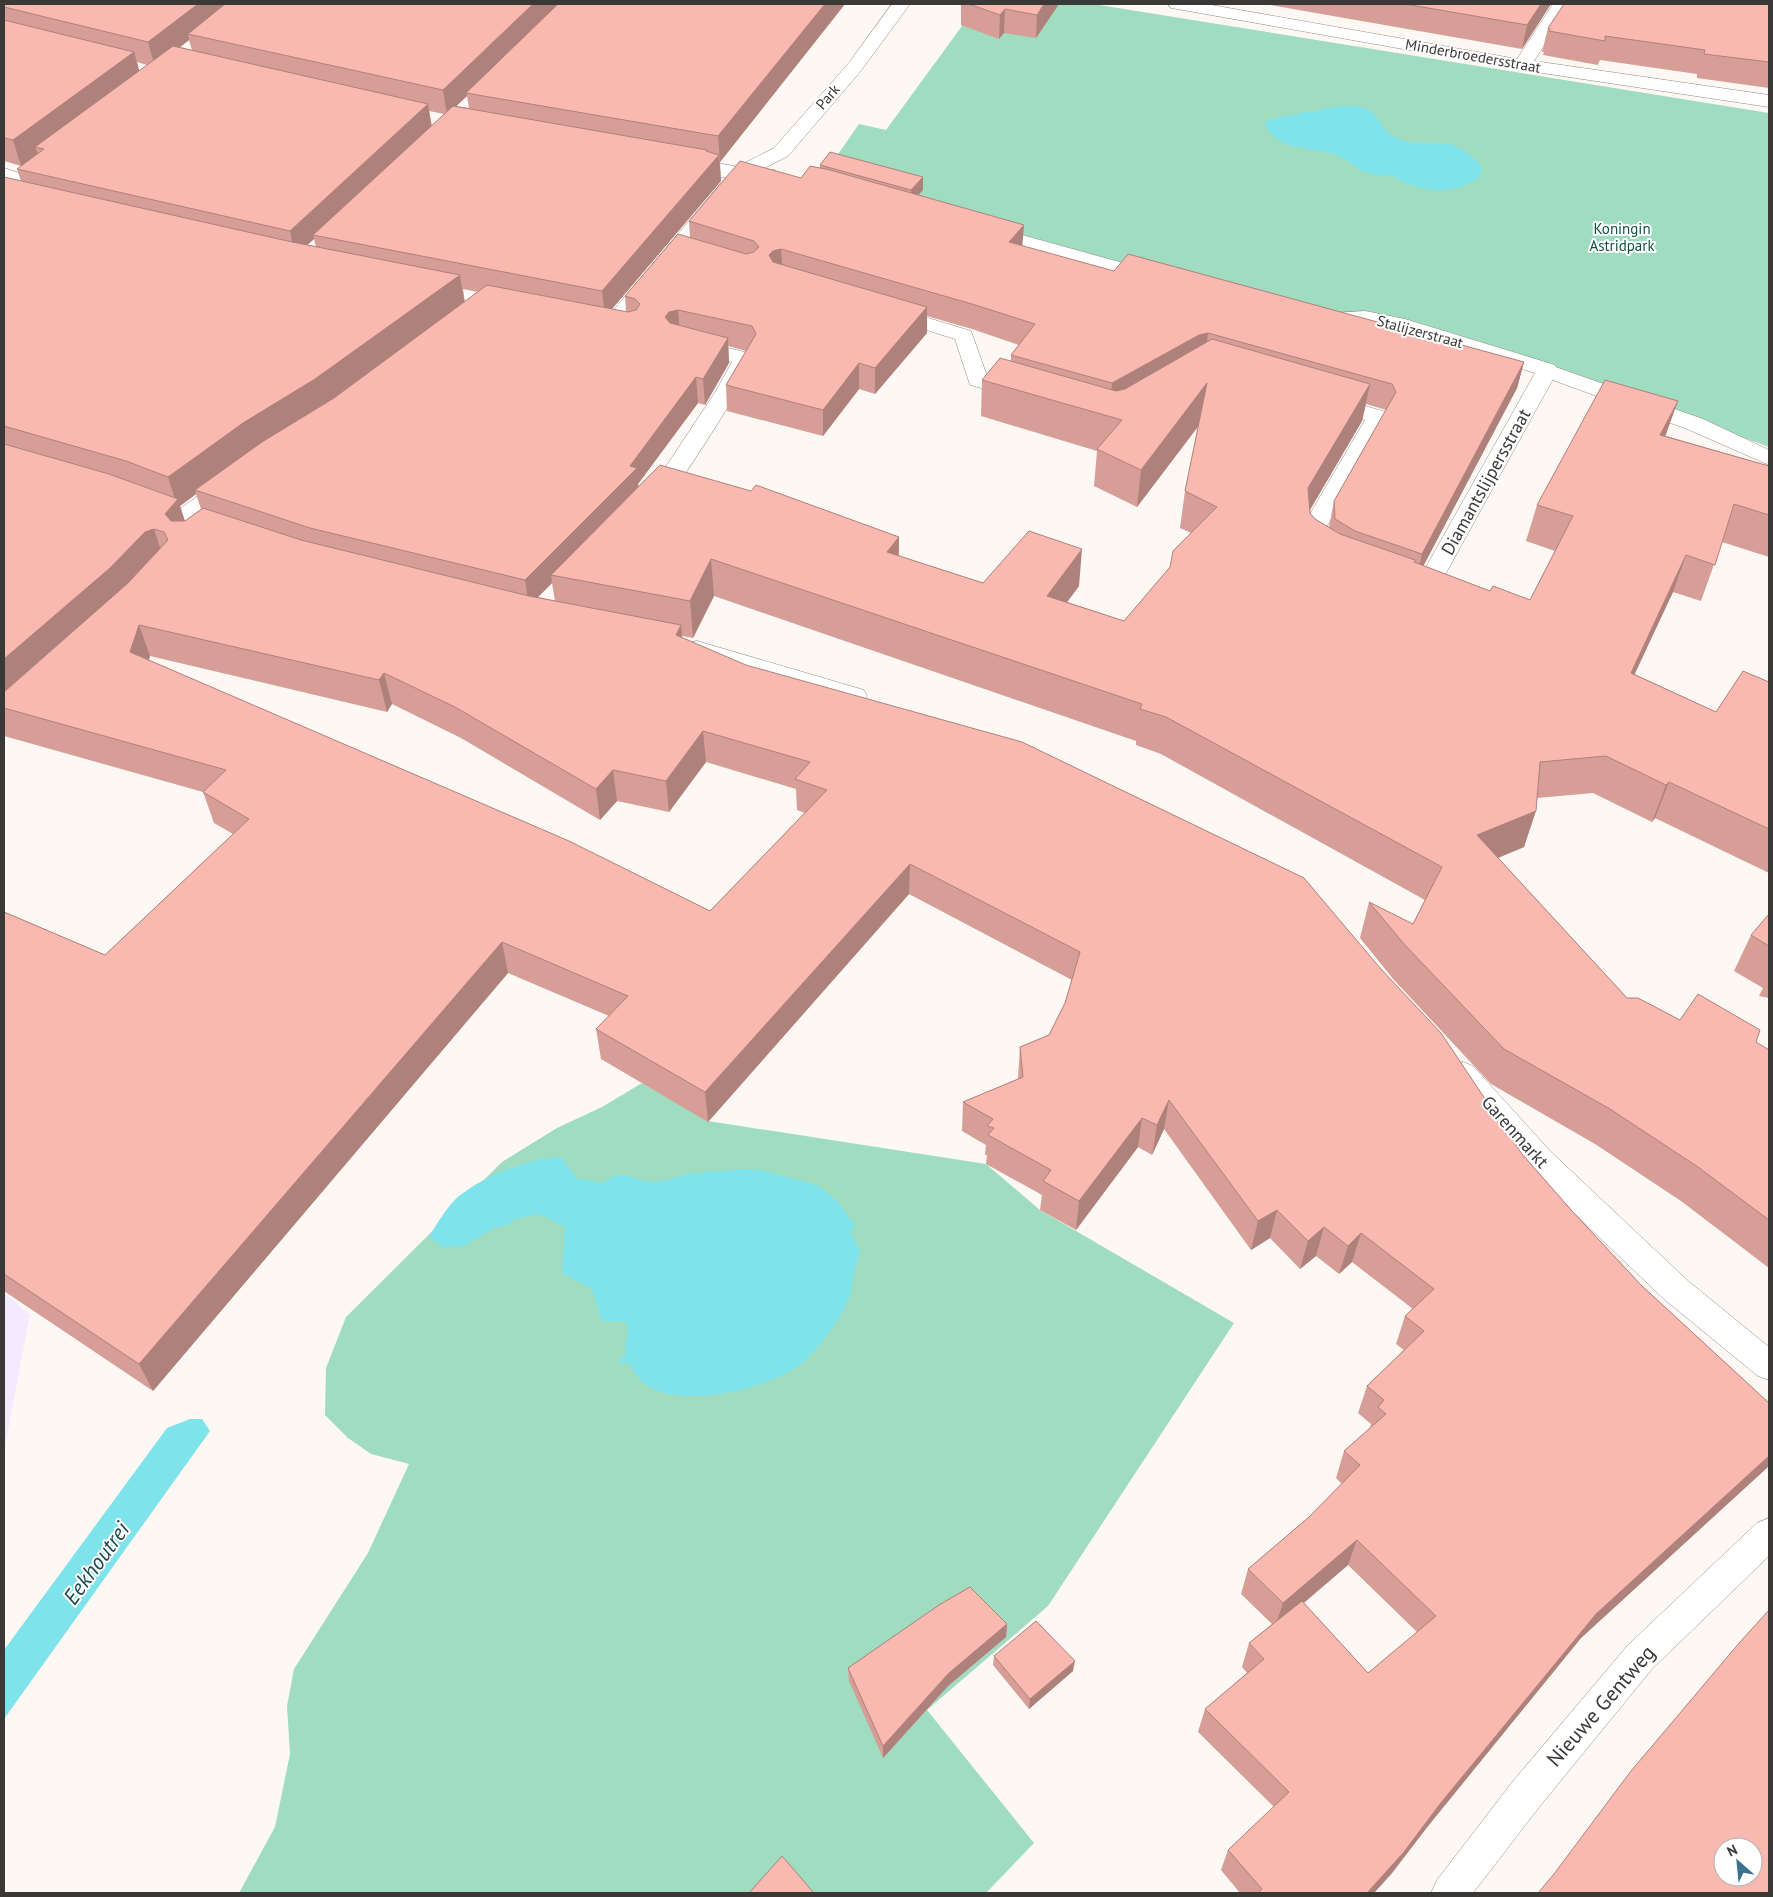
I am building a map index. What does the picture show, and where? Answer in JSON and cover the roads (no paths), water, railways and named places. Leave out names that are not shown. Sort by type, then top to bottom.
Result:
[{"type":"street","name":"Park","points":[[740,174],[781,152],[854,68],[901,4]]},
{"type":"street","name":"Minderbroedersstraat","points":[[1177,4],[1522,65],[1769,101]]},
{"type":"street","points":[[1522,65],[1562,4]]},
{"type":"street","points":[[663,160],[740,174],[783,176]]},
{"type":"street","points":[[9,181],[34,167]]},
{"type":"street","points":[[569,318],[620,328],[685,253],[740,174]]},
{"type":"street","points":[[972,228],[1168,281]]},
{"type":"street","points":[[869,307],[964,335],[978,380],[1036,396]]},
{"type":"street","name":"Stalijzerstraat","points":[[1306,316],[1364,318],[1398,323],[1547,370],[1695,424],[1769,458]]},
{"type":"street","points":[[640,510],[667,482],[726,393],[745,359],[680,343]]},
{"type":"street","name":"Diamantslijpersstraat","points":[[1396,583],[1423,593],[1547,370]]},
{"type":"street","points":[[1305,396],[1378,417],[1315,526],[1317,549],[1341,564]]},
{"type":"street","points":[[208,528],[172,516],[244,473]]},
{"type":"street","points":[[687,647],[879,705]]},
{"type":"street","name":"Garenmarkt","points":[[1447,1057],[1538,1160],[1676,1290],[1769,1366]]},
{"type":"street","name":"Nieuwe Gentweg","points":[[1450,1893],[1527,1793],[1640,1657],[1769,1534]]},
{"type":"water","points":[[1341,106],[1356,106],[1366,109],[1373,113],[1392,136],[1401,140],[1442,143],[1461,149],[1481,165],[1481,176],[1465,185],[1446,190],[1418,187],[1405,183],[1395,177],[1365,172],[1339,156],[1330,153],[1287,144],[1278,140],[1270,133],[1265,124],[1270,119]]},
{"type":"water","points":[[553,1157],[562,1158],[576,1178],[602,1183],[614,1176],[629,1176],[647,1182],[665,1181],[687,1174],[741,1169],[762,1170],[819,1186],[837,1201],[856,1227],[850,1231],[860,1251],[851,1292],[842,1313],[808,1358],[788,1373],[771,1380],[732,1392],[711,1395],[673,1395],[653,1389],[640,1380],[629,1362],[621,1364],[619,1359],[626,1356],[625,1346],[628,1327],[626,1322],[602,1321],[592,1289],[562,1273],[565,1227],[540,1214],[515,1219],[508,1225],[494,1228],[464,1246],[443,1247],[429,1237],[451,1204],[469,1189],[504,1171]]},
{"type":"water","name":"Eekhoutrei","points":[[190,1419],[202,1419],[210,1431],[4,1719],[4,1650],[167,1428]]},
{"type":"park label","name":"Koningin Astridpark","points":[[1622,238]]}]
